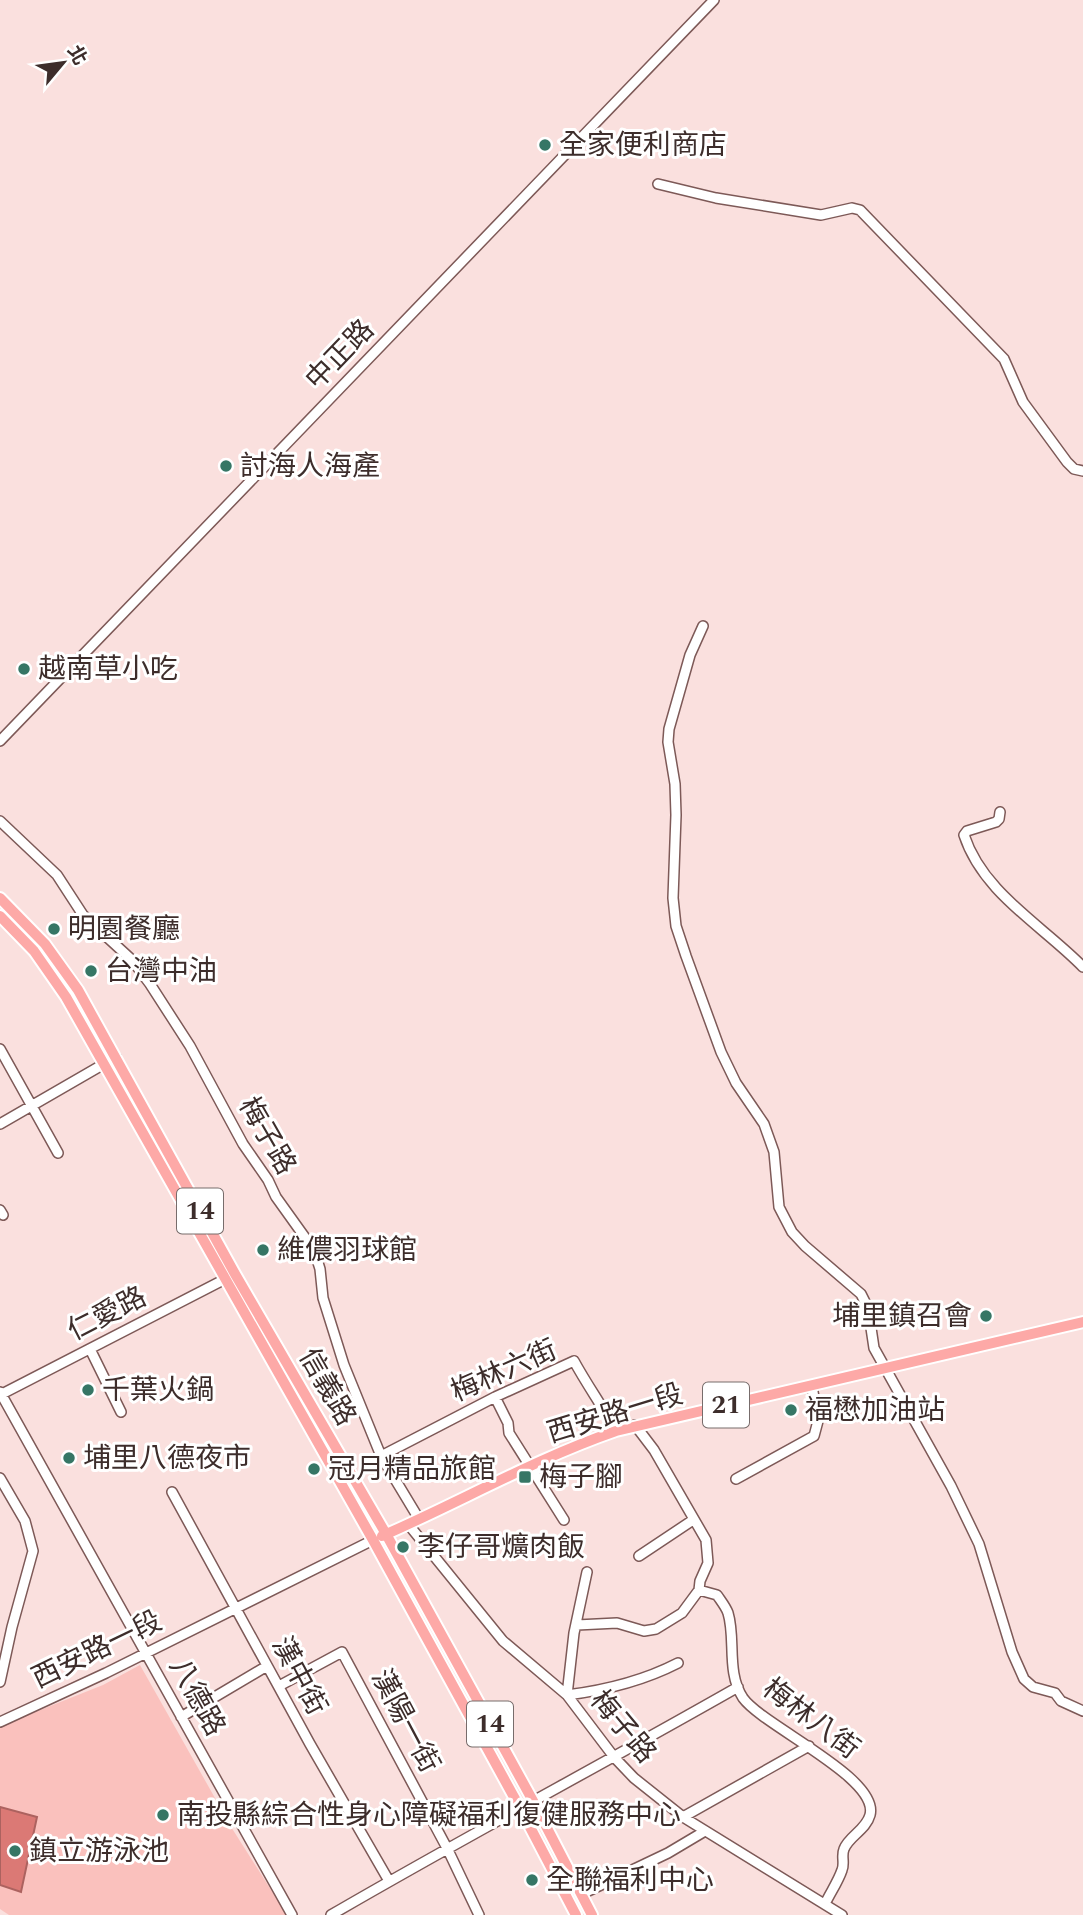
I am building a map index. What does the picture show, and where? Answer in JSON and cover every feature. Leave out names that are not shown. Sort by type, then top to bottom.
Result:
[{"type":"main road","name":"信義路","points":[[0,898],[45,944],[78,990],[235,1274],[386,1534],[533,1801],[592,1915]]},
{"type":"main road","name":"信義路","points":[[0,915],[34,951],[66,997],[172,1181],[224,1279],[373,1540],[576,1915]]},
{"type":"main road","name":"西安路一段","points":[[373,1540],[575,1445],[635,1425],[1083,1322]]},
{"type":"street","name":"中正路","points":[[0,741],[714,0]]},
{"type":"street","points":[[658,184],[716,198],[821,215],[852,208],[860,210],[1004,359],[1023,402],[1032,415],[1074,469],[1083,471]]},
{"type":"street","points":[[703,626],[690,655],[668,729],[676,815],[673,898],[676,926],[721,1052],[736,1083],[764,1124],[774,1152],[779,1207],[792,1231],[805,1246],[861,1294],[868,1308],[874,1348],[951,1486],[979,1544],[1012,1652],[1024,1679],[1033,1688],[1055,1693],[1061,1701],[1083,1711]]},
{"type":"street","points":[[1000,812],[996,822],[967,831],[964,835],[969,851],[989,880],[1083,967]]},
{"type":"street","name":"梅子路","points":[[0,821],[57,875],[83,915],[132,960],[172,1015],[243,1144],[314,1250],[320,1269],[323,1298],[337,1344],[381,1456],[413,1522],[503,1642],[567,1695],[614,1758],[634,1778],[683,1817],[825,1904],[836,1914]]},
{"type":"street","points":[[0,1049],[58,1153]]},
{"type":"street","points":[[0,1124],[116,1057]]},
{"type":"street","name":"仁愛路","points":[[0,1394],[235,1274]]},
{"type":"street","points":[[90,1349],[121,1412]]},
{"type":"street","name":"梅林六街","points":[[381,1456],[495,1397],[574,1361],[616,1431]]},
{"type":"street","points":[[736,1479],[814,1436],[818,1421],[812,1386]]},
{"type":"street","name":"八德路","points":[[0,1394],[292,1915]]},
{"type":"street","points":[[495,1397],[508,1423],[509,1433],[564,1520]]},
{"type":"street","points":[[577,1625],[617,1623],[644,1631],[656,1629],[682,1613],[699,1590],[708,1563],[706,1540],[654,1450],[635,1425]]},
{"type":"street","points":[[0,1478],[25,1521],[33,1551],[0,1682]]},
{"type":"street","name":"漢中街","points":[[172,1492],[310,1744],[389,1881]]},
{"type":"street","points":[[639,1556],[693,1520]]},
{"type":"street","name":"西安路一段","points":[[0,1722],[106,1673],[373,1540]]},
{"type":"street","points":[[587,1572],[574,1633],[567,1695],[622,1685],[659,1673],[678,1663]]},
{"type":"street","name":"梅林八街","points":[[699,1590],[717,1595],[728,1613],[731,1654],[743,1698],[757,1712],[809,1746],[858,1784],[870,1812],[862,1829],[845,1846],[843,1869],[825,1904]]},
{"type":"street","points":[[0,1623],[12,1627]]},
{"type":"street","name":"漢陽一街","points":[[279,1686],[342,1652],[447,1847],[479,1915]]},
{"type":"street","points":[[181,1717],[267,1666]]},
{"type":"street","points":[[331,1915],[447,1847],[614,1758],[738,1687]]},
{"type":"street","points":[[683,1817],[809,1746]]},
{"type":"street","points":[[582,1894],[668,1853],[705,1830]]},
{"type":"shaded area","points":[[140,1665],[233,1830],[287,1915],[9,1915],[0,1909],[0,1726],[103,1685]]},
{"type":"shaded area","name":"鎮立游泳池","points":[[0,1807],[37,1817],[21,1892],[0,1885]]},
{"type":"place","name":"全家便利商店","points":[[545,145]]},
{"type":"place","name":"討海人海產","points":[[226,466]]},
{"type":"place","name":"越南草小吃","points":[[24,669]]},
{"type":"place","name":"明園餐廳","points":[[54,929]]},
{"type":"place","name":"台灣中油","points":[[91,971]]},
{"type":"place","name":"維儂羽球館","points":[[263,1250]]},
{"type":"place","name":"埔里鎮召會","points":[[986,1316]]},
{"type":"place","name":"千葉火鍋","points":[[88,1390]]},
{"type":"place","name":"福懋加油站","points":[[791,1410]]},
{"type":"place","name":"埔里八德夜市","points":[[69,1458]]},
{"type":"place","name":"冠月精品旅館","points":[[314,1469]]},
{"type":"place","name":"梅子腳","points":[[525,1477]]},
{"type":"place","name":"李仔哥爌肉飯","points":[[403,1547]]},
{"type":"place","name":"南投縣綜合性身心障礙福利復健服務中心","points":[[163,1815]]},
{"type":"place","name":"鎮立游泳池","points":[[15,1851]]},
{"type":"place","name":"全聯福利中心","points":[[532,1880]]}]
